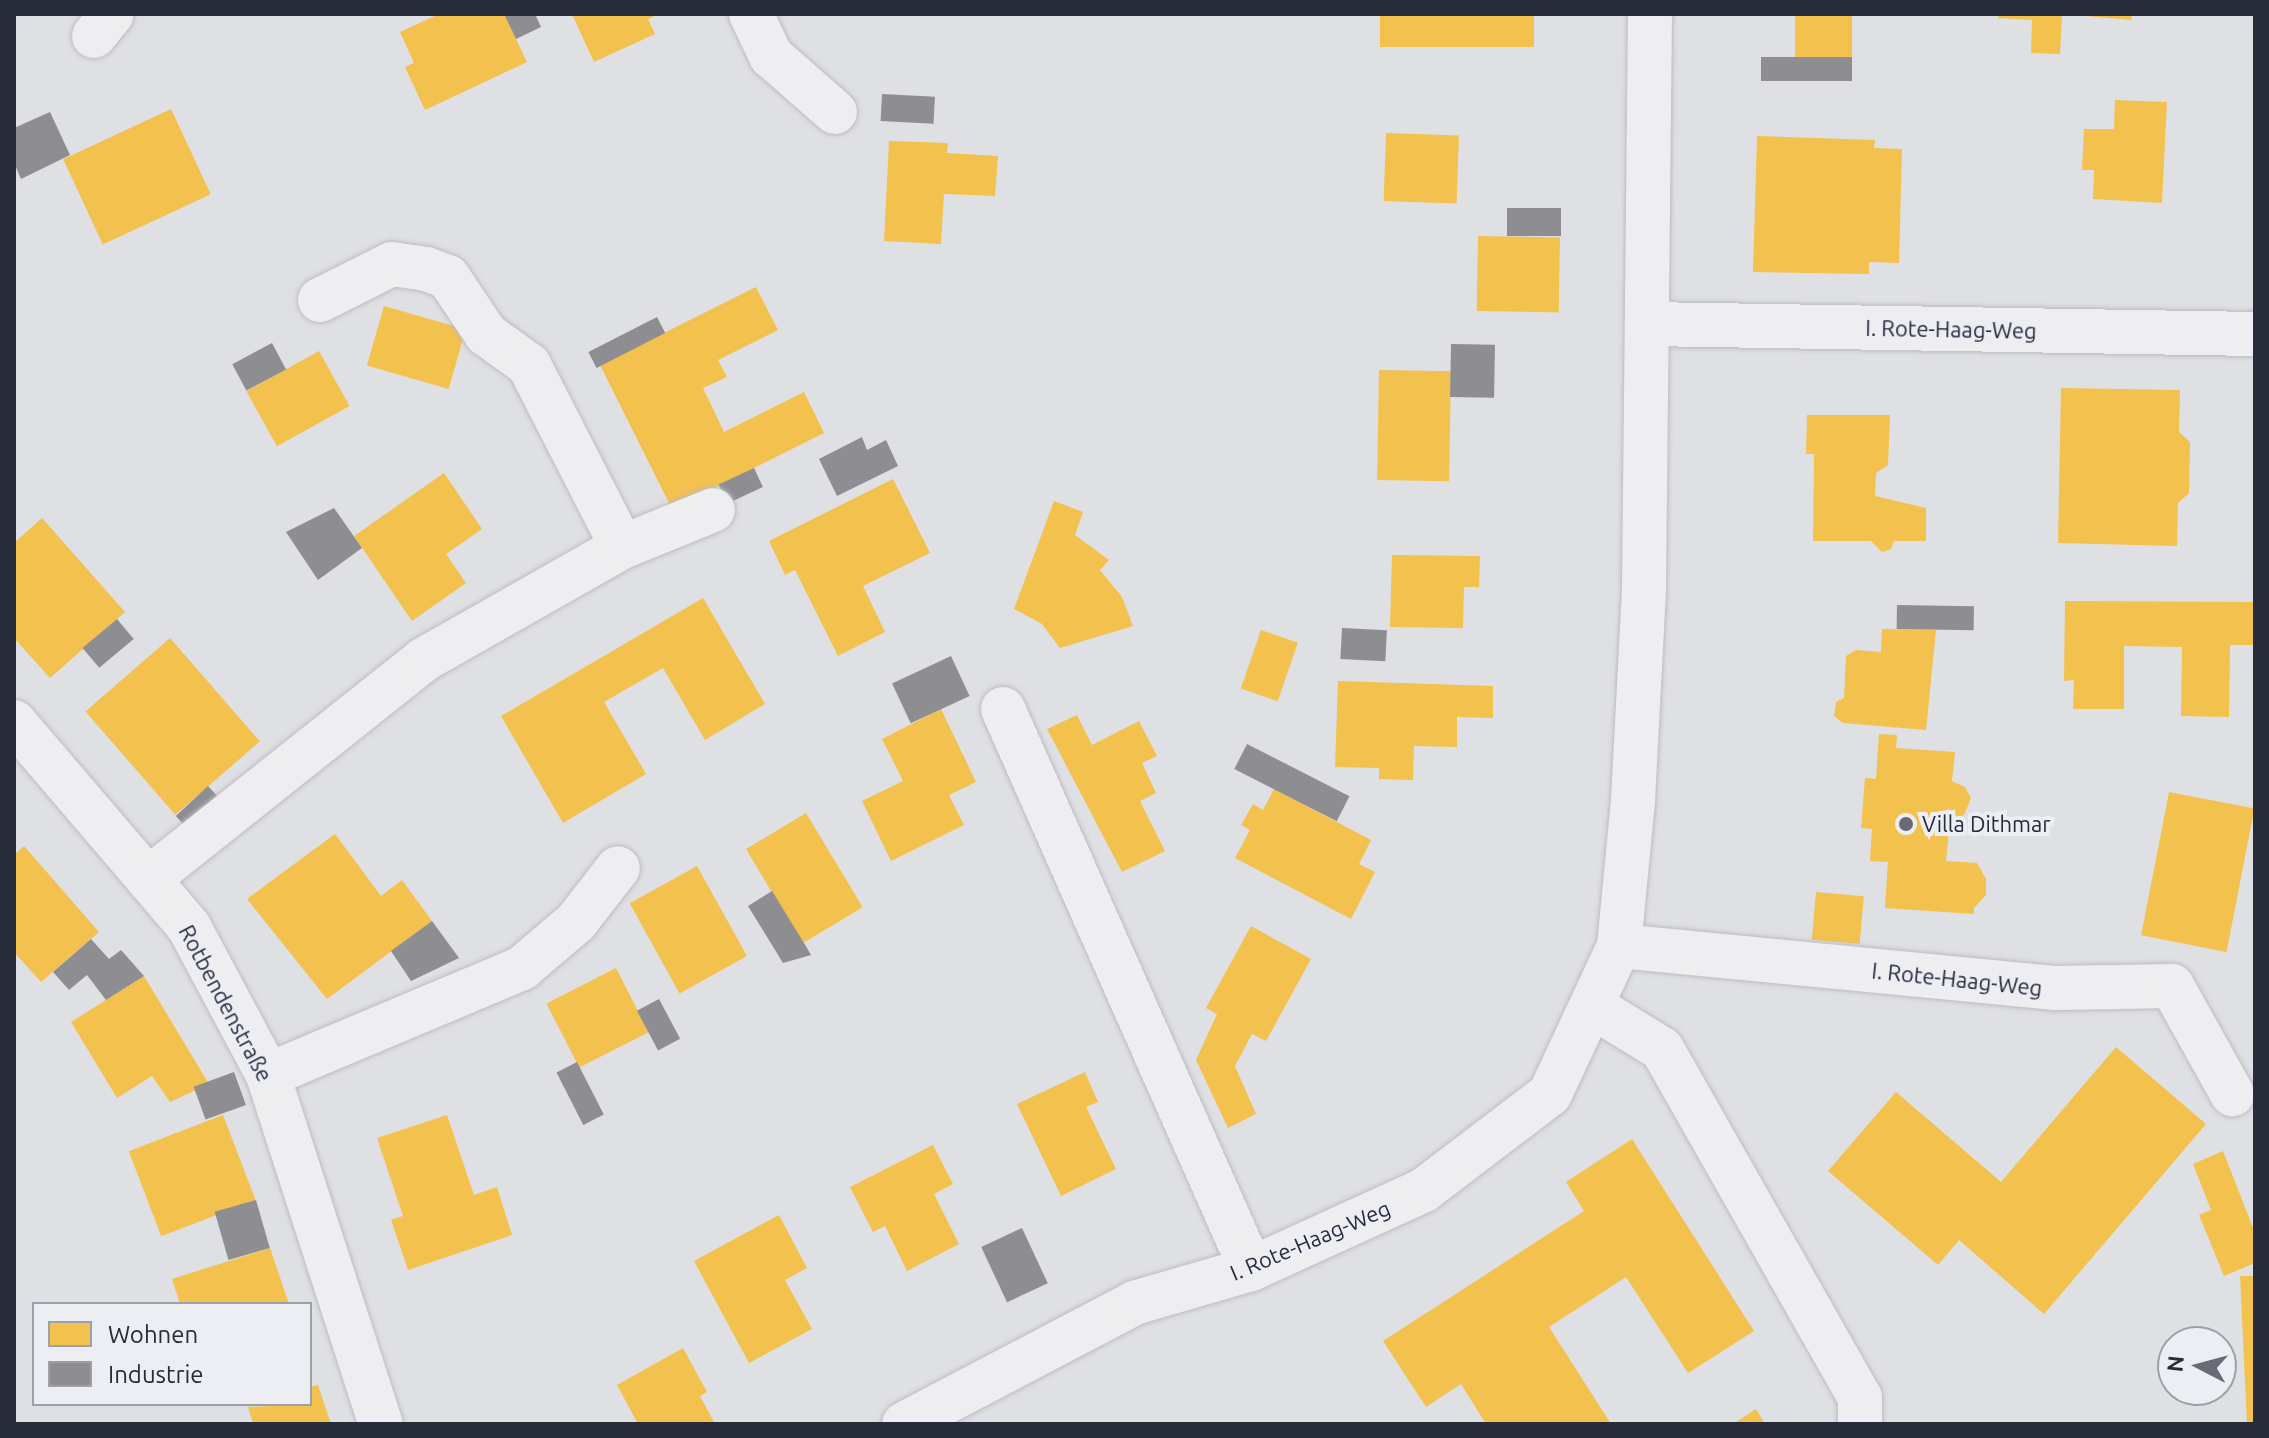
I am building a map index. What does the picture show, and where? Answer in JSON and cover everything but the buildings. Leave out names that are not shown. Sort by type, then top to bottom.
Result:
[{"type":"street","points":[[751,14],[771,56],[835,112]]},
{"type":"street","name":"I. Rote-Haag-Weg","points":[[904,1424],[1134,1303],[1251,1269],[1424,1190],[1550,1094],[1619,946],[1641,682],[1650,14]]},
{"type":"street","points":[[320,300],[392,264],[448,277],[486,334],[529,365],[622,547]]},
{"type":"street","name":"I. Rote-Haag-Weg","points":[[1647,324],[2255,334]]},
{"type":"street","points":[[148,879],[423,660],[622,547],[713,510]]},
{"type":"street","points":[[1003,709],[1251,1269]]},
{"type":"street","name":"Rotbendenstraße","points":[[14,722],[189,927],[268,1075],[381,1424]]},
{"type":"street","points":[[268,1075],[522,968],[576,922],[618,868]]},
{"type":"street","name":"I. Rote-Haag-Weg","points":[[1619,946],[2056,988],[2172,986],[2232,1094]]},
{"type":"street","points":[[1592,1006],[1662,1049],[1860,1397],[1860,1424]]},
{"type":"place","name":"Villa Dithmar","points":[[1906,824]]}]
